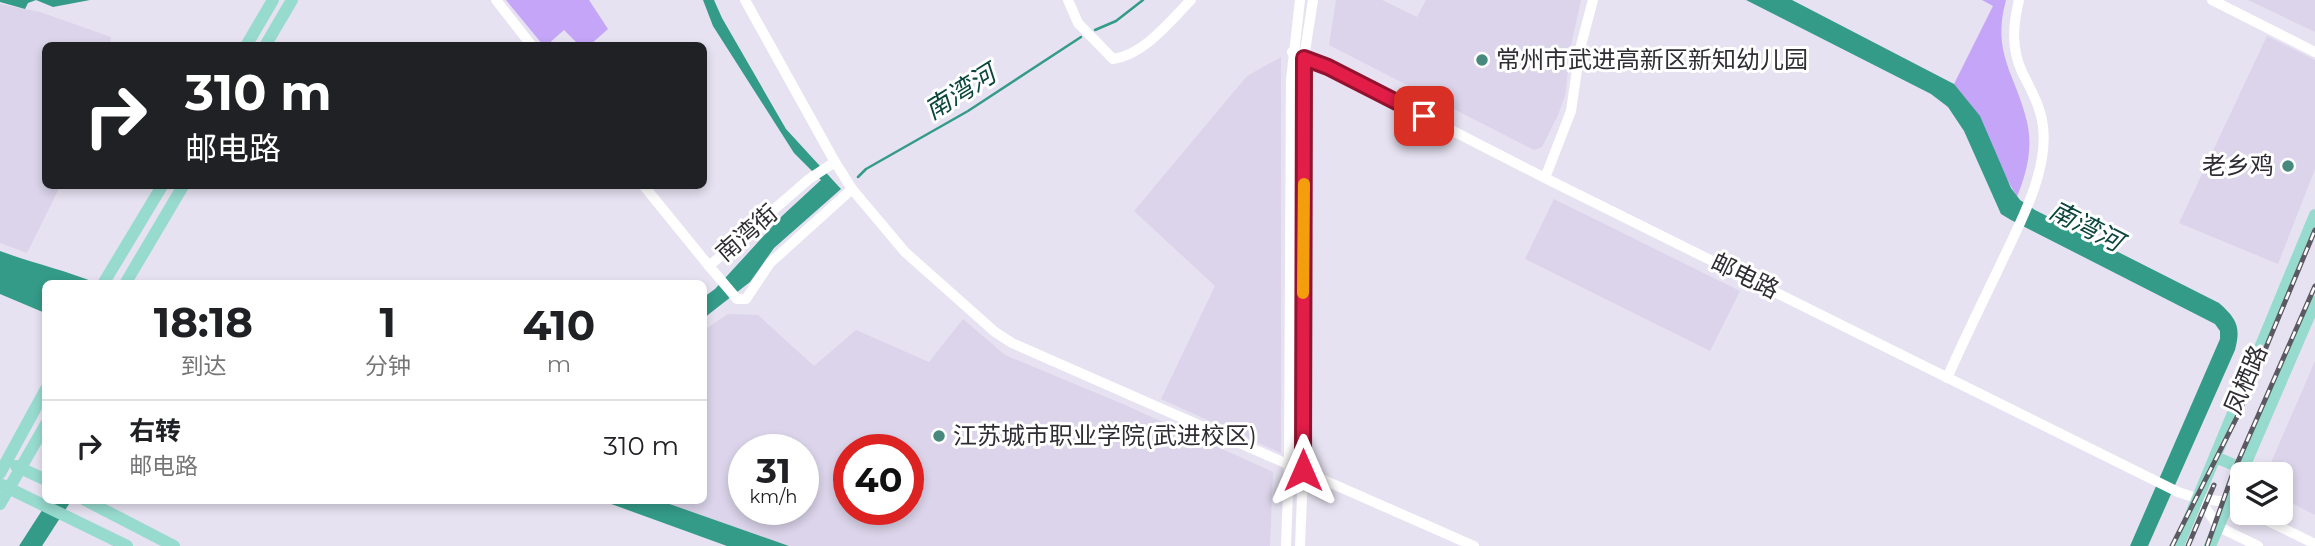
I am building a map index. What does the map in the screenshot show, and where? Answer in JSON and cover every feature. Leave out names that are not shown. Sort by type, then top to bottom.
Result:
[{"type":"main road","points":[[248,42],[273,0]]},
{"type":"main road","points":[[267,42],[292,0]]},
{"type":"main road","points":[[106,280],[160,189]]},
{"type":"main road","points":[[127,280],[181,189]]},
{"type":"main road","name":"凤栖路","points":[[2178,546],[2315,215]]},
{"type":"main road","name":"凤栖路","points":[[2247,462],[2315,302]]},
{"type":"main road","points":[[42,396],[2,464],[22,468],[42,478]]},
{"type":"main road","points":[[0,505],[5,486],[22,468],[42,431]]},
{"type":"main road","points":[[2215,457],[2230,463]]},
{"type":"main road","points":[[5,486],[127,546]]},
{"type":"main road","points":[[93,504],[174,546]]},
{"type":"main road","name":"凤栖路","points":[[2210,546],[2230,513]]},
{"type":"street","points":[[496,0],[529,42]]},
{"type":"street","points":[[746,0],[831,163],[905,252],[995,332],[1012,343],[1474,546]]},
{"type":"street","points":[[1068,0],[1078,23],[1113,59],[1127,57],[1163,28],[1191,0]]},
{"type":"street","points":[[1286,546],[1292,52],[1300,0]]},
{"type":"street","points":[[1300,546],[1303,470],[1304,58],[1313,0]]},
{"type":"street","points":[[1545,178],[1571,111],[1580,48],[1593,0]]},
{"type":"street","points":[[1947,378],[2030,202],[2041,162],[2043,127],[2035,97],[2014,49],[2013,23],[2019,0]]},
{"type":"street","points":[[2212,0],[2315,51]]},
{"type":"street","name":"邮电路","points":[[1292,52],[1328,67],[1545,178],[2178,492],[2230,504]]},
{"type":"street","name":"南湾街","points":[[646,189],[709,266],[831,163]]},
{"type":"street","points":[[709,266],[737,299],[746,299],[770,263],[852,189]]},
{"type":"street","points":[[2199,499],[2219,527],[2258,546]]},
{"type":"street","points":[[2276,525],[2315,544]]},
{"type":"shaded area","points":[[0,0],[36,0],[28,3],[25,9]]},
{"type":"shaded area","points":[[36,0],[90,0],[53,7]]},
{"type":"shaded area","points":[[506,0],[589,0],[608,29],[593,42],[576,42],[564,30],[550,42],[541,42]]},
{"type":"shaded area","points":[[703,0],[714,0],[786,129],[841,189],[774,248],[750,282],[707,316],[707,295],[782,216],[821,180],[794,153],[713,26]]},
{"type":"shaded area","name":"常州市武进高新区新知幼儿园","points":[[1336,0],[1382,0],[1417,17],[1426,0],[1581,0],[1571,45],[1565,96],[1542,147],[1534,150],[1329,45]]},
{"type":"shaded area","points":[[1746,0],[1792,0],[1954,84],[1980,116],[2011,188],[2020,200],[2219,303],[2230,314],[2238,335],[2235,350],[2148,546],[2130,546],[2220,339],[2220,331],[2215,324],[2001,214],[1964,131],[1948,107],[1931,94]]},
{"type":"shaded area","points":[[1982,0],[2006,0],[2001,35],[2003,50],[2027,122],[2029,141],[2026,169],[2017,197],[1954,84],[1993,6]]},
{"type":"shaded area","points":[[2248,0],[2315,0],[2315,32]]},
{"type":"shaded area","points":[[0,4],[40,12],[111,37],[110,42],[42,42],[42,189],[59,189],[27,253],[0,243]]},
{"type":"shaded area","points":[[2267,36],[2315,60],[2315,169],[2278,264],[2179,223]]},
{"type":"shaded area","points":[[1281,57],[1281,453],[1161,399],[1215,286],[1134,211],[1247,76]]},
{"type":"shaded area","points":[[1554,199],[1740,291],[1710,351],[1525,259]]},
{"type":"shaded area","points":[[0,251],[88,280],[42,280],[42,312],[0,294]]},
{"type":"shaded area","points":[[728,314],[758,315],[814,366],[856,330],[929,362],[963,319],[1005,355],[1125,405],[1273,472],[1270,546],[789,546],[729,525],[819,525],[819,434],[728,434],[728,525],[670,504],[707,504],[707,328]]},
{"type":"shaded area","points":[[2315,361],[2315,515],[2293,504],[2293,462],[2271,462]]},
{"type":"shaded area","points":[[46,504],[69,504],[42,546],[19,546]]},
{"type":"shaded area","points":[[611,504],[670,504],[789,546],[727,546]]},
{"type":"waterway","name":"南湾河","points":[[1095,30],[1116,21],[1143,0]]},
{"type":"waterway","name":"南湾河","points":[[858,177],[866,169],[968,111],[1081,37]]},
{"type":"railway","points":[[2172,546],[2237,417],[2315,230]]},
{"type":"railway","points":[[2207,546],[2233,473],[2315,286]]},
{"type":"railway","points":[[2188,546],[2214,485]]},
{"type":"slow traffic","points":[[1303,293],[1304,184]]},
{"type":"place","name":"常州市武进高新区新知幼儿园","points":[[1482,60]]},
{"type":"place","name":"老乡鸡","points":[[2288,166]]},
{"type":"place","name":"江苏城市职业学院(武进校区)","points":[[939,436]]},
{"type":"route","points":[[1303,470],[1304,58],[1328,67],[1424,116]]}]
